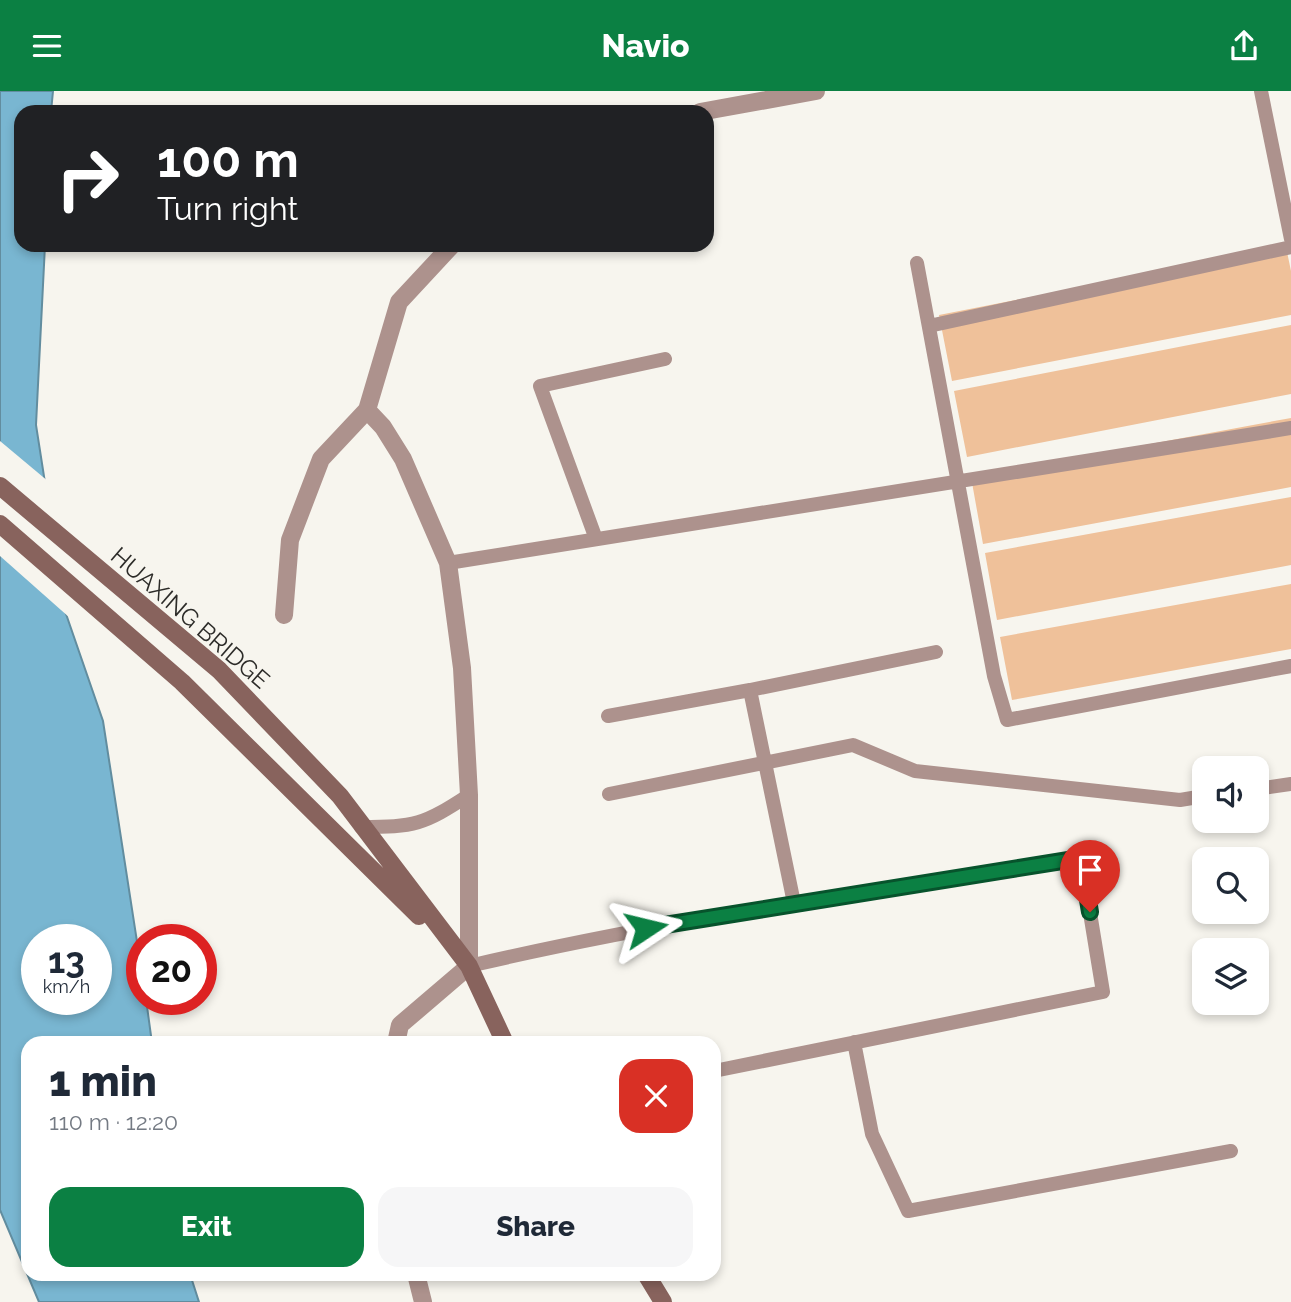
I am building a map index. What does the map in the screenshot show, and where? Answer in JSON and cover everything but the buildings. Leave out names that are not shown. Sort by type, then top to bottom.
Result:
[{"type":"street","points":[[714,109],[816,91]]},
{"type":"street","points":[[284,615],[290,540],[321,459],[367,410],[399,302],[445,252]]},
{"type":"street","points":[[367,410],[383,427],[403,459],[448,563],[463,669],[469,795],[469,966],[400,1025],[398,1036]]},
{"type":"street","name":"HUAXING BRIDGE","points":[[0,486],[219,670],[340,796],[469,966]]},
{"type":"street","points":[[0,524],[182,682],[469,966],[502,1036]]},
{"type":"street","points":[[417,1281],[423,1302]]},
{"type":"street","points":[[650,1281],[663,1302]]},
{"type":"lane","points":[[1261,91],[1291,239]]},
{"type":"lane","points":[[929,326],[1291,247]]},
{"type":"lane","points":[[917,263],[994,676],[1007,720],[1291,666]]},
{"type":"lane","points":[[596,539],[540,386],[665,359]]},
{"type":"lane","points":[[448,563],[958,479],[1291,428]]},
{"type":"lane","points":[[608,716],[936,652]]},
{"type":"lane","points":[[750,690],[794,903]]},
{"type":"lane","points":[[609,795],[853,745],[915,771],[1180,800],[1192,798]]},
{"type":"lane","points":[[1269,787],[1291,784]]},
{"type":"lane","points":[[361,827],[405,827],[432,820],[469,795]]},
{"type":"lane","points":[[469,966],[591,937],[1081,858],[1103,992],[721,1070]]},
{"type":"lane","points":[[854,1042],[872,1134],[908,1211],[1231,1151]]},
{"type":"water","points":[[0,91],[53,91],[52,105],[14,105],[14,252],[45,252],[36,425],[65,611],[103,721],[134,924],[126,924],[126,1015],[148,1015],[151,1036],[21,1036],[21,1260],[0,1210]]},
{"type":"water","points":[[30,1281],[192,1281],[199,1302],[39,1302]]},
{"type":"pier","points":[[0,441],[49,482],[70,618],[0,556]]},
{"type":"route","points":[[646,928],[756,908],[1081,858],[1090,912]]}]
